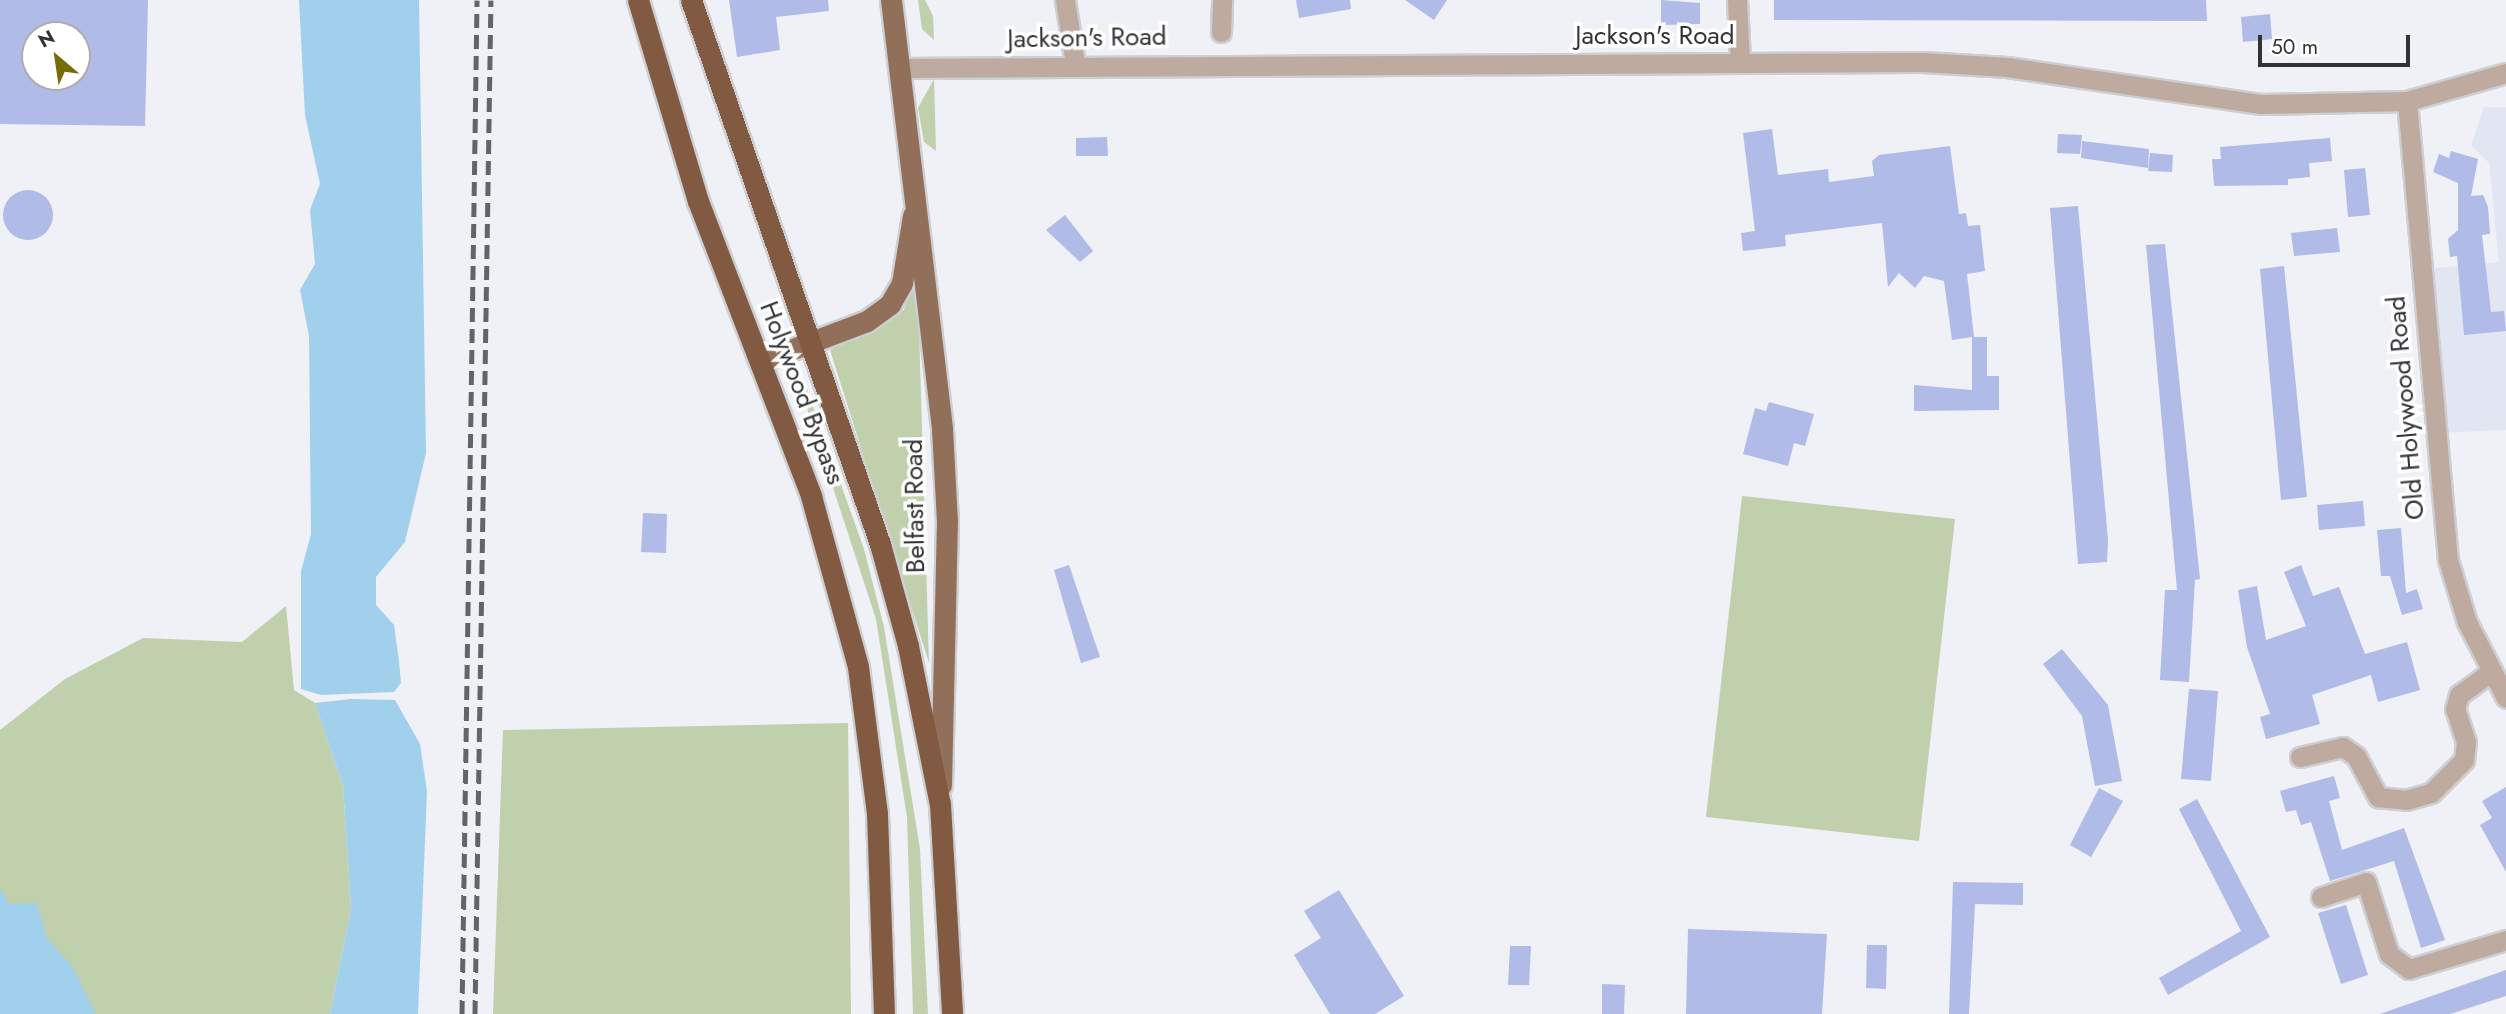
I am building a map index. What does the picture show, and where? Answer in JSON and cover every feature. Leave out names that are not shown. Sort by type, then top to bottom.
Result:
[{"type":"highway","name":"Holywood Bypass","points":[[638,0],[698,201],[761,361],[836,579],[858,667],[877,814],[884,1014]]},
{"type":"highway","name":"Holywood Bypass","points":[[691,0],[806,341],[880,544],[940,804]]},
{"type":"highway","name":"Belfast Road","points":[[940,804],[952,1014]]},
{"type":"main road","name":"Belfast Road","points":[[891,0],[917,186],[947,520],[940,804]]},
{"type":"main road","points":[[761,361],[806,341],[867,320],[890,304],[904,272],[917,186]]},
{"type":"street","points":[[1065,0],[1075,64]]},
{"type":"street","points":[[1221,32],[1222,0]]},
{"type":"street","points":[[1737,0],[1740,62]]},
{"type":"street","name":"Jackson's Road","points":[[900,68],[1075,64],[1740,62],[2007,67],[2262,104],[2407,101],[2465,90],[2506,74]]},
{"type":"street","name":"Old Holywood Road","points":[[2407,101],[2447,549],[2467,622],[2506,698]]},
{"type":"street","points":[[2300,757],[2343,747],[2356,756],[2378,797],[2406,800],[2431,793],[2464,760],[2466,742],[2455,709],[2459,695],[2492,671]]},
{"type":"street","points":[[2321,897],[2366,883],[2389,954],[2409,969],[2506,940]]},
{"type":"shaded area","points":[[2484,107],[2506,107],[2506,430],[2435,433],[2435,268],[2499,262],[2489,163],[2471,145]]},
{"type":"green space","points":[[918,0],[925,0],[933,16],[934,40],[922,29]]},
{"type":"green space","points":[[934,79],[936,151],[924,142],[918,108]]},
{"type":"green space","points":[[917,261],[929,663],[830,350],[904,310]]},
{"type":"green space","points":[[804,381],[864,549],[884,627],[920,849],[928,1014],[913,1014],[907,817],[876,619],[799,384]]},
{"type":"green space","points":[[1742,496],[1955,519],[1919,841],[1706,817]]},
{"type":"green space","points":[[286,606],[294,690],[315,703],[343,786],[351,908],[330,1014],[0,1014],[0,730],[65,679],[143,638],[242,642]]},
{"type":"green space","points":[[848,723],[851,1014],[493,1014],[503,730]]},
{"type":"water","points":[[299,0],[419,0],[426,453],[405,542],[376,577],[376,605],[394,625],[401,683],[394,692],[321,695],[301,689],[301,571],[311,534],[309,336],[300,290],[315,264],[310,210],[320,184],[305,115]]},
{"type":"water","points":[[351,699],[395,700],[420,744],[427,791],[418,1014],[330,1014],[351,908],[343,786],[315,703]]},
{"type":"water","points":[[0,889],[9,904],[37,903],[46,937],[71,965],[96,1014],[0,1014]]},
{"type":"building","points":[[0,0],[148,0],[145,126],[0,124]]},
{"type":"building","points":[[729,0],[828,0],[829,11],[776,17],[780,50],[737,57]]},
{"type":"building","points":[[1296,0],[1350,0],[1351,9],[1299,18]]},
{"type":"building","points":[[1405,0],[1447,0],[1434,20]]},
{"type":"building","points":[[1661,0],[1700,3],[1700,24],[1661,25]]},
{"type":"building","points":[[1774,0],[2206,0],[2207,21],[1774,20]]},
{"type":"building","points":[[2270,14],[2272,39],[2243,42],[2241,17]]},
{"type":"building","points":[[1772,129],[1778,175],[1828,169],[1829,182],[1874,176],[1872,161],[1879,155],[1950,146],[1959,214],[1966,213],[1968,226],[1980,225],[1985,271],[1967,274],[1974,337],[1987,337],[1987,376],[1999,376],[1999,410],[1914,411],[1914,385],[1972,390],[1972,337],[1952,340],[1944,281],[1924,276],[1915,288],[1899,273],[1888,287],[1882,223],[1785,235],[1786,246],[1743,251],[1741,233],[1755,231],[1743,133]]},
{"type":"building","points":[[2058,134],[2082,135],[2080,154],[2057,153]]},
{"type":"building","points":[[1107,137],[1108,156],[1076,156],[1076,138]]},
{"type":"building","points":[[2330,138],[2332,161],[2309,163],[2310,177],[2288,179],[2288,185],[2214,186],[2212,159],[2221,159],[2220,147]]},
{"type":"building","points":[[2082,141],[2149,149],[2148,168],[2081,158]]},
{"type":"building","points":[[2451,151],[2478,159],[2471,196],[2483,195],[2488,207],[2490,234],[2482,235],[2491,312],[2504,311],[2506,331],[2464,335],[2457,256],[2450,257],[2448,239],[2458,230],[2458,183],[2433,172],[2439,154],[2449,158]]},
{"type":"building","points":[[2150,153],[2173,155],[2172,172],[2148,171]]},
{"type":"building","points":[[2365,168],[2370,215],[2348,217],[2344,170]]},
{"type":"building","points":[[28,190],[46,197],[53,215],[46,233],[28,240],[10,233],[3,215],[10,197]]},
{"type":"building","points":[[2078,206],[2108,540],[2107,562],[2078,564],[2050,208]]},
{"type":"building","points":[[1065,215],[1093,251],[1080,262],[1046,230]]},
{"type":"building","points":[[2337,228],[2340,252],[2294,256],[2291,233]]},
{"type":"building","points":[[2165,244],[2200,579],[2195,580],[2189,682],[2160,680],[2165,590],[2177,590],[2146,245]]},
{"type":"building","points":[[2284,266],[2307,497],[2281,500],[2260,269]]},
{"type":"building","points":[[1769,402],[1814,414],[1805,446],[1794,443],[1788,466],[1743,454],[1755,408],[1766,411]]},
{"type":"building","points":[[2363,501],[2365,526],[2319,530],[2317,505]]},
{"type":"building","points":[[643,513],[667,514],[666,553],[641,552]]},
{"type":"building","points":[[2401,528],[2406,593],[2417,589],[2423,609],[2402,615],[2390,576],[2381,576],[2377,530]]},
{"type":"building","points":[[1069,565],[1100,657],[1081,663],[1054,570]]},
{"type":"building","points":[[2301,565],[2313,596],[2339,587],[2365,654],[2407,642],[2420,690],[2378,702],[2371,675],[2312,695],[2320,724],[2266,739],[2260,717],[2270,714],[2247,647],[2238,590],[2257,586],[2266,640],[2306,626],[2284,572]]},
{"type":"building","points":[[2062,649],[2108,705],[2122,781],[2095,786],[2082,716],[2043,664]]},
{"type":"building","points":[[2189,689],[2218,691],[2211,781],[2181,779]]},
{"type":"building","points":[[2334,776],[2340,798],[2329,801],[2342,850],[2404,828],[2445,940],[2421,948],[2394,861],[2330,881],[2311,822],[2301,825],[2296,810],[2286,812],[2280,791]]},
{"type":"building","points":[[2506,787],[2506,872],[2480,825],[2492,818],[2482,801]]},
{"type":"building","points":[[2099,788],[2123,801],[2091,857],[2070,845]]},
{"type":"building","points":[[2197,799],[2270,937],[2168,995],[2159,978],[2241,931],[2179,809]]},
{"type":"building","points":[[1953,882],[2023,883],[2023,905],[1975,904],[1969,1014],[1949,1014]]},
{"type":"building","points":[[1339,890],[1404,996],[1375,1014],[1330,1014],[1294,955],[1321,938],[1304,911]]},
{"type":"building","points":[[2346,905],[2368,975],[2341,984],[2318,913]]},
{"type":"building","points":[[1688,929],[1827,934],[1822,1014],[1686,1014]]},
{"type":"building","points":[[1867,945],[1887,945],[1886,989],[1866,988]]},
{"type":"building","points":[[1510,946],[1531,946],[1529,985],[1508,985]]},
{"type":"building","points":[[2506,970],[2506,996],[2450,1014],[2380,1014]]},
{"type":"building","points":[[1602,984],[1625,985],[1624,1014],[1602,1014]]},
{"type":"railway","points":[[462,1014],[477,0]]},
{"type":"railway","points":[[475,1014],[491,0]]}]
